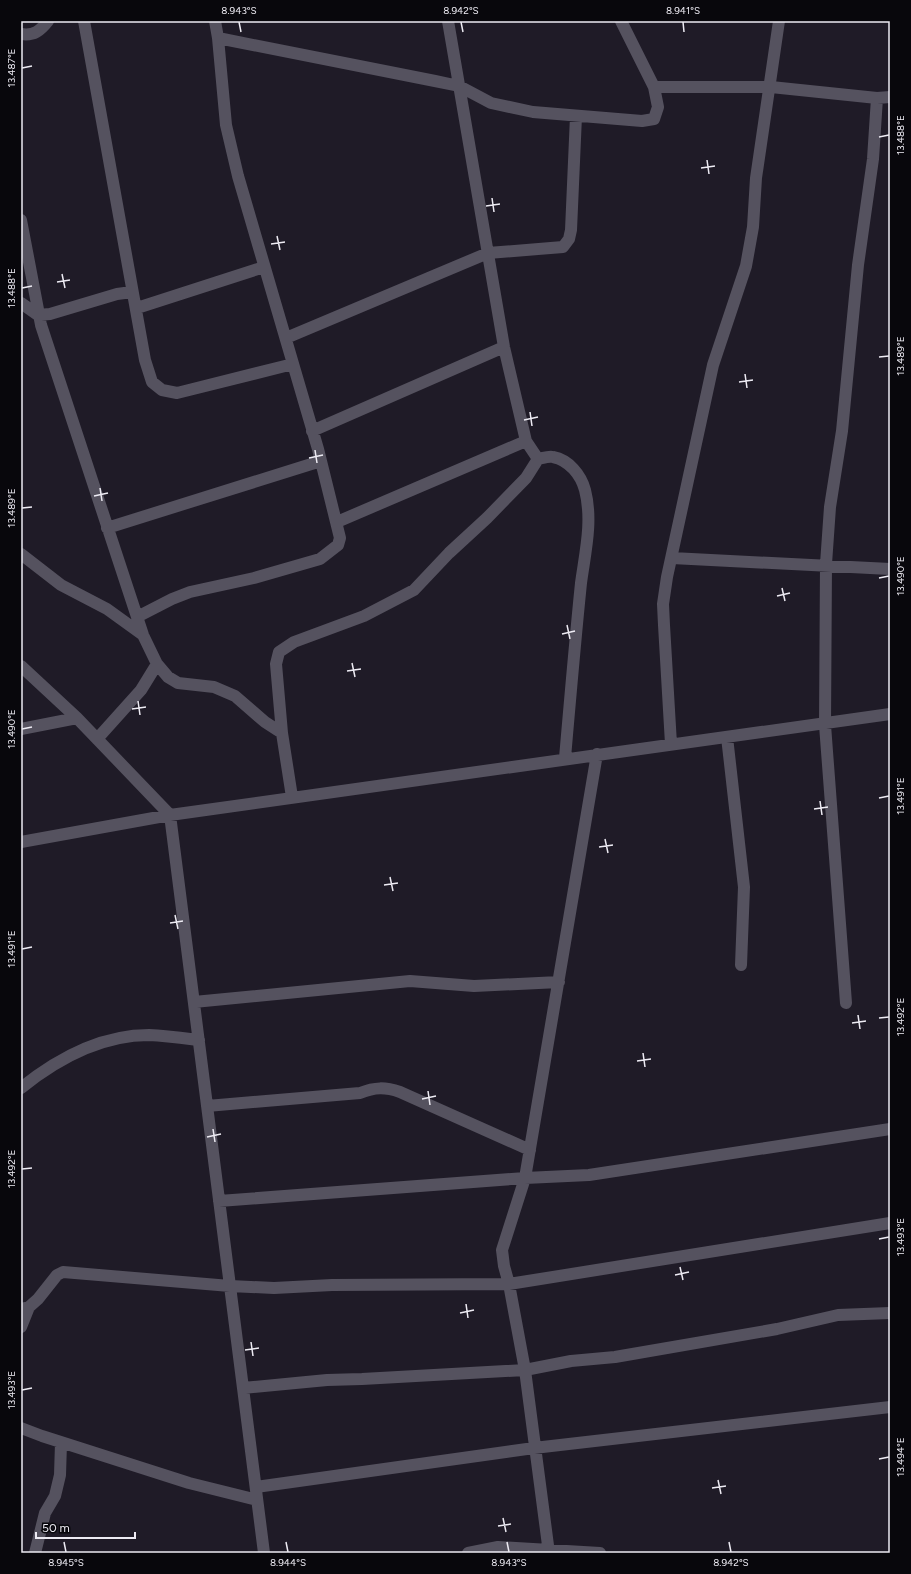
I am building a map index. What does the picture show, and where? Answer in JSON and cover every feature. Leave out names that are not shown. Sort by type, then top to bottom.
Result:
[{"type":"street","points":[[21,34],[30,35],[40,31],[48,21]]},
{"type":"street","points":[[84,21],[132,292],[137,308],[145,360],[152,382],[162,390],[177,392],[293,364]]},
{"type":"street","points":[[137,618],[172,599],[190,592],[254,578],[320,559],[338,545],[340,538],[321,461],[238,176],[226,125],[215,21]]},
{"type":"street","points":[[448,21],[504,347],[526,441],[538,459]]},
{"type":"street","points":[[218,38],[459,86],[491,103],[533,112],[642,121],[654,119],[658,107],[654,87],[621,21]]},
{"type":"street","points":[[671,744],[663,604],[713,365],[746,266],[753,227],[756,178],[771,87],[779,21]]},
{"type":"street","points":[[654,87],[771,87],[877,98],[890,97]]},
{"type":"street","points":[[846,1004],[825,725],[826,564],[830,508],[842,431],[858,265],[873,159],[877,98]]},
{"type":"street","points":[[286,338],[488,253],[562,247],[569,240],[576,116]]},
{"type":"street","points":[[21,220],[23,248],[38,315],[137,618],[143,635],[157,664],[168,677],[178,683],[214,687],[234,696],[265,722],[282,733]]},
{"type":"street","points":[[137,308],[264,267]]},
{"type":"street","points":[[21,303],[38,315],[50,314],[117,294],[132,292]]},
{"type":"street","points":[[312,431],[504,347]]},
{"type":"street","points":[[337,522],[526,441]]},
{"type":"street","points":[[292,797],[282,733],[276,664],[279,652],[294,642],[364,616],[414,590],[526,478],[538,459],[552,457],[567,463],[577,472],[585,489],[588,508],[588,540],[582,582],[565,758]]},
{"type":"street","points":[[107,528],[321,461]]},
{"type":"street","points":[[21,554],[61,585],[107,609],[143,635]]},
{"type":"street","points":[[672,558],[890,568]]},
{"type":"street","points":[[97,739],[141,690],[157,664]]},
{"type":"street","points":[[21,666],[76,718],[170,815],[264,1553]]},
{"type":"street","points":[[21,842],[170,815],[292,797],[565,758],[825,725],[890,714]]},
{"type":"street","points":[[21,729],[76,718]]},
{"type":"street","points":[[727,737],[744,887],[741,965]]},
{"type":"street","points":[[549,1551],[534,1448],[525,1370],[502,1250],[525,1178],[597,754]]},
{"type":"street","points":[[194,1002],[410,981],[474,986],[559,982]]},
{"type":"street","points":[[21,1088],[52,1065],[83,1050],[116,1039],[149,1035],[199,1040]]},
{"type":"street","points":[[207,1106],[360,1093],[371,1088],[385,1088],[400,1092],[530,1150]]},
{"type":"street","points":[[219,1201],[525,1178],[589,1175],[890,1130]]},
{"type":"street","points":[[21,1327],[25,1308],[57,1275],[63,1272],[230,1286],[274,1288],[332,1285],[509,1284],[890,1223]]},
{"type":"street","points":[[243,1388],[327,1380],[525,1370],[571,1361],[630,1355],[777,1329],[838,1315],[890,1313]]},
{"type":"street","points":[[256,1487],[534,1448],[890,1407]]},
{"type":"street","points":[[21,1428],[189,1483],[257,1500]]},
{"type":"street","points":[[35,1553],[45,1513],[55,1496],[60,1475],[61,1442]]},
{"type":"street","points":[[468,1553],[498,1547],[600,1553]]}]
